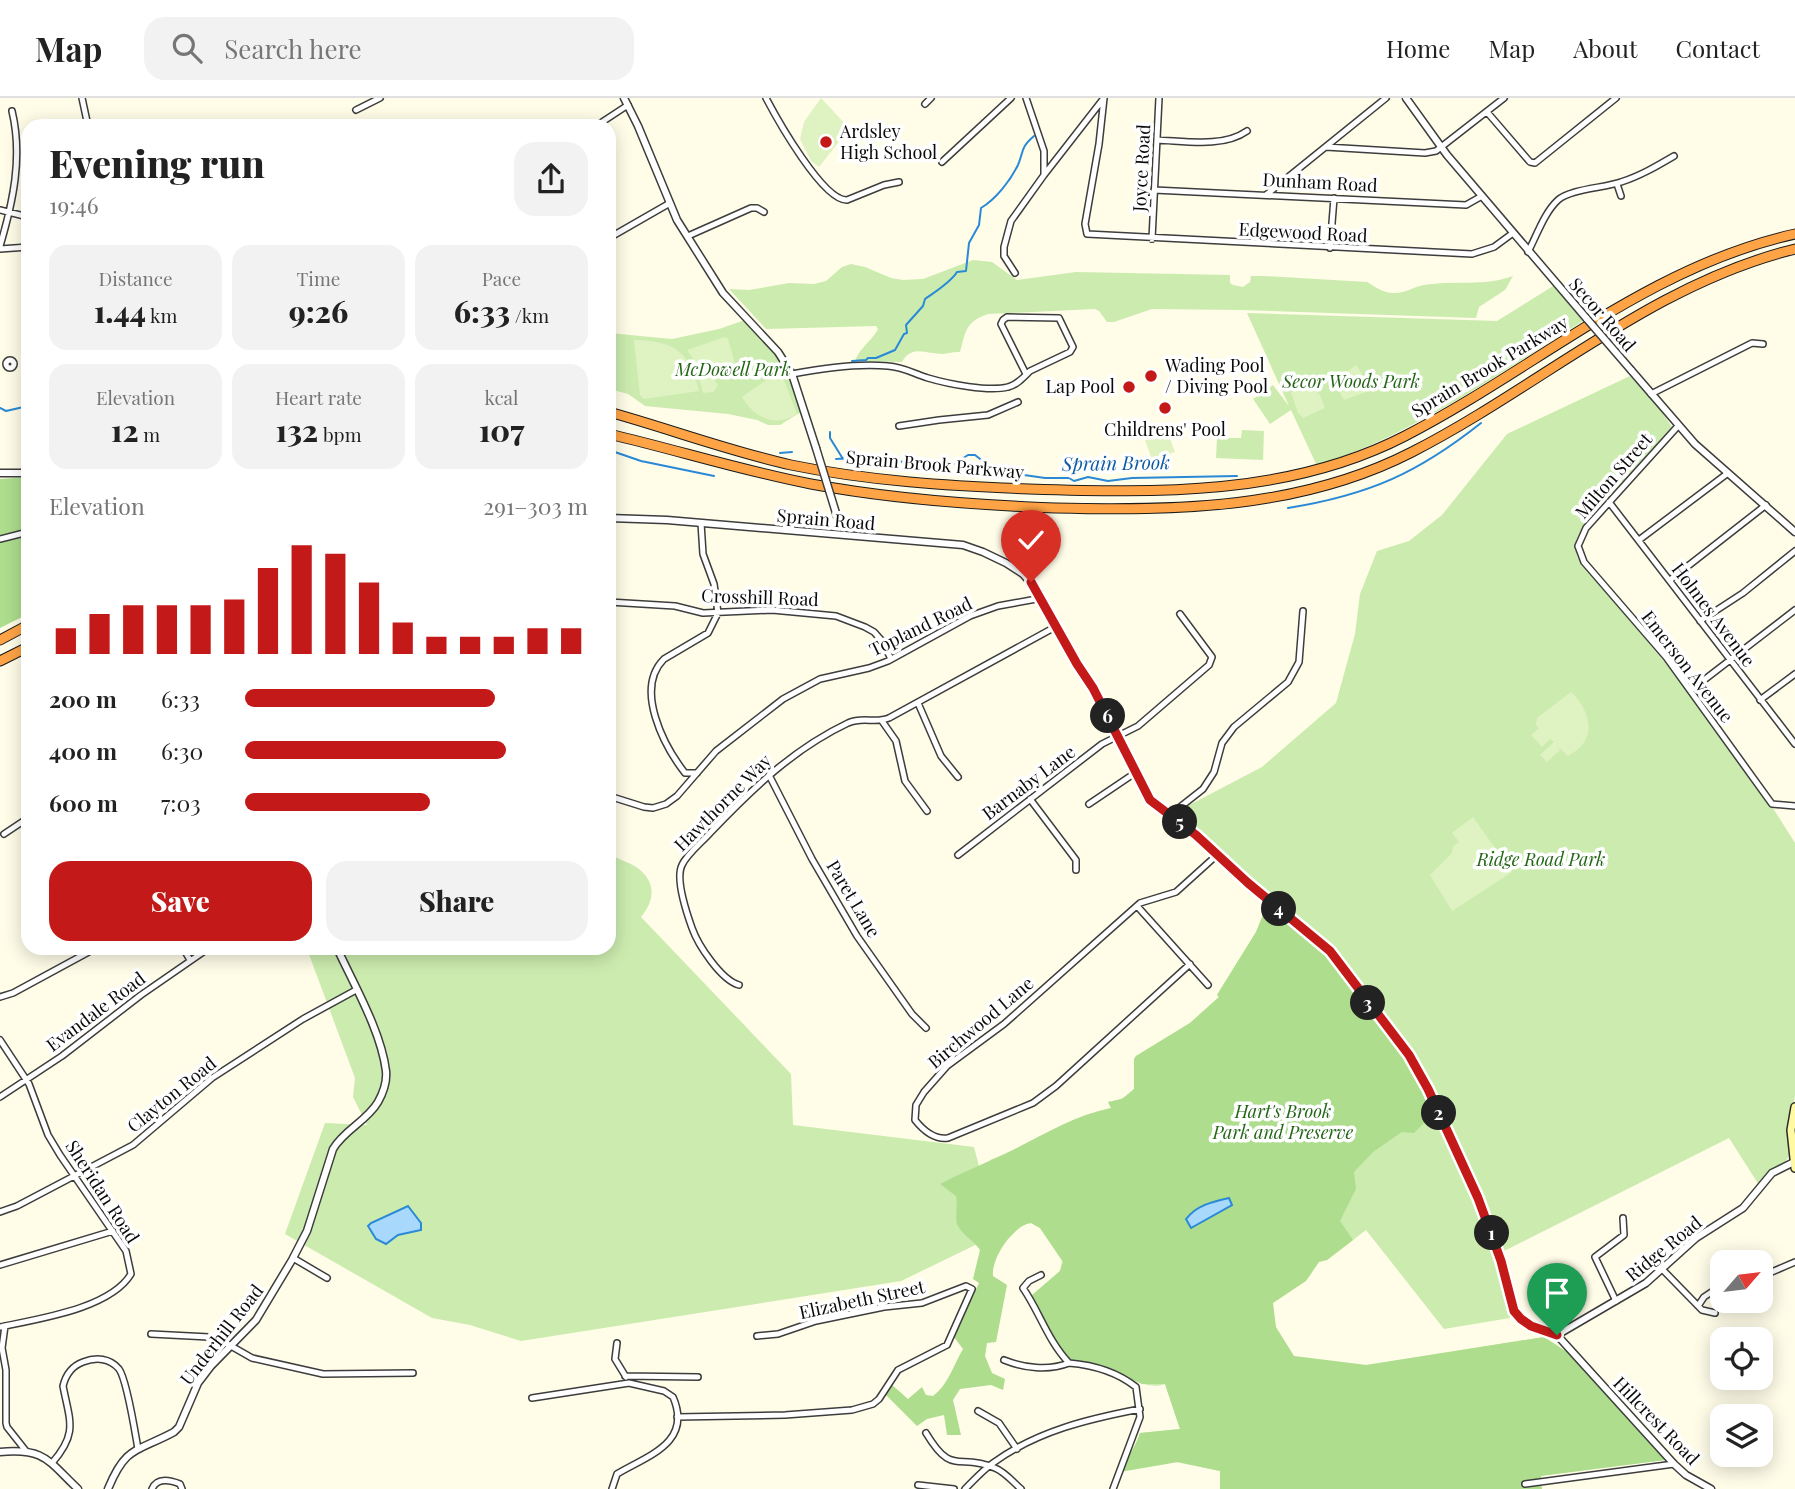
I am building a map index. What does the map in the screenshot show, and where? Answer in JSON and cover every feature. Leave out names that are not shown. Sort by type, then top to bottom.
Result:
[{"type":"highway","name":"Sprain Brook Parkway","points":[[616,414],[772,460],[835,473],[883,479],[979,486],[1107,490],[1172,490],[1259,483],[1315,472],[1382,447],[1446,414],[1601,318],[1678,275],[1737,250],[1795,234]]},
{"type":"highway","name":"Sprain Brook Parkway","points":[[616,436],[780,478],[859,492],[930,500],[1018,506],[1130,508],[1211,505],[1282,497],[1352,479],[1410,453],[1664,300],[1737,267],[1795,249]]},
{"type":"highway","points":[[0,639],[21,628]]},
{"type":"highway","points":[[0,661],[21,650]]},
{"type":"main road","points":[[1794,1165],[1795,1107]]},
{"type":"street","points":[[82,98],[86,119]]},
{"type":"street","points":[[356,110],[380,98]]},
{"type":"street","points":[[766,98],[781,129],[800,156],[841,201],[899,182]]},
{"type":"street","points":[[925,104],[931,98]]},
{"type":"street","points":[[942,162],[1011,98]]},
{"type":"street","points":[[1026,98],[1044,151],[1044,175]]},
{"type":"street","points":[[1015,273],[1004,256],[1011,221],[1104,98]]},
{"type":"street","name":"Edgewood Road","points":[[1104,98],[1085,224],[1087,233],[1152,239],[1472,254],[1494,247],[1513,233]]},
{"type":"street","name":"Joyce Road","points":[[1152,239],[1159,98]]},
{"type":"street","points":[[1266,195],[1386,98]]},
{"type":"street","name":"Secor Road","points":[[1406,98],[1441,147],[1528,252],[1678,425],[1795,532]]},
{"type":"street","points":[[1326,147],[1423,153],[1441,147],[1504,98]]},
{"type":"street","points":[[1487,112],[1530,162],[1538,161],[1616,98]]},
{"type":"street","points":[[604,119],[626,101],[677,220],[723,293],[778,352],[792,374],[842,536]]},
{"type":"street","points":[[12,111],[18,134],[15,187],[0,248],[21,247]]},
{"type":"street","points":[[1157,140],[1224,140],[1238,138],[1247,131]]},
{"type":"street","points":[[1528,252],[1544,219],[1559,199],[1569,193],[1617,184],[1674,156]]},
{"type":"street","points":[[1617,184],[1621,196]]},
{"type":"street","name":"Dunham Road","points":[[1154,190],[1466,205],[1482,196]]},
{"type":"street","points":[[1330,248],[1334,198]]},
{"type":"street","points":[[616,234],[670,203]]},
{"type":"street","points":[[688,236],[751,208],[764,212]]},
{"type":"street","points":[[0,210],[21,216]]},
{"type":"street","points":[[792,374],[826,367],[885,365],[903,367],[931,379],[967,385],[1008,387],[1070,352],[1073,347],[1059,318],[1007,317],[1003,320],[1001,324],[1025,376]]},
{"type":"street","points":[[1651,394],[1752,343],[1763,344]]},
{"type":"street","points":[[0,355],[8,360]]},
{"type":"street","points":[[899,426],[988,415],[1017,402]]},
{"type":"street","name":"Milton Street","points":[[1579,549],[1580,539],[1586,528],[1678,425]]},
{"type":"street","points":[[0,473],[21,473]]},
{"type":"street","points":[[1639,540],[1728,473]]},
{"type":"street","name":"Holmes Avenue","points":[[1609,502],[1760,700],[1794,740]]},
{"type":"street","points":[[1670,580],[1766,505]]},
{"type":"street","name":"Sprain Road","points":[[616,517],[963,545],[1006,563],[1031,582],[1042,598]]},
{"type":"street","points":[[688,784],[685,773],[669,752],[659,729],[652,684],[653,674],[664,659],[708,633],[718,613],[714,583],[703,554],[701,523]]},
{"type":"street","points":[[0,539],[21,534]]},
{"type":"street","name":"Emerson Avenue","points":[[1579,549],[1592,574],[1666,657],[1772,804],[1795,806]]},
{"type":"street","points":[[1700,621],[1743,593],[1795,551]]},
{"type":"street","points":[[1042,598],[1119,736],[1150,800],[1335,956],[1409,1055],[1434,1101],[1487,1220],[1514,1311],[1531,1326],[1557,1335]]},
{"type":"street","name":"Topland Road","points":[[616,799],[653,808],[672,800],[716,751],[783,699],[820,679],[869,668],[891,659],[970,617],[998,606],[1042,598]]},
{"type":"street","name":"Crosshill Road","points":[[616,602],[675,606],[703,613],[772,610],[836,616],[874,632],[891,659]]},
{"type":"street","points":[[1170,815],[1203,789],[1214,772],[1222,743],[1234,727],[1288,682],[1301,651],[1303,611]]},
{"type":"street","points":[[1691,690],[1795,611]]},
{"type":"street","name":"Barnaby Lane","points":[[958,855],[1102,744],[1138,726],[1211,662],[1212,657],[1206,646],[1181,614]]},
{"type":"street","name":"Hawthorne Way","points":[[739,985],[724,976],[698,943],[687,914],[680,872],[694,850],[769,775],[807,746],[847,724],[865,718],[882,721],[1057,626]]},
{"type":"street","points":[[1760,700],[1795,674]]},
{"type":"street","points":[[918,703],[941,757],[958,776]]},
{"type":"street","points":[[882,721],[896,741],[905,781],[927,811]]},
{"type":"street","points":[[685,773],[697,773]]},
{"type":"street","points":[[1089,804],[1135,773]]},
{"type":"street","name":"Paret Lane","points":[[769,775],[812,859],[857,936],[911,1014],[926,1028]]},
{"type":"street","points":[[1030,799],[1076,860],[1076,870]]},
{"type":"street","points":[[4,834],[21,823]]},
{"type":"street","name":"Birchwood Lane","points":[[1190,964],[1056,1086],[1033,1103],[942,1139],[923,1129],[915,1120],[916,1105],[939,1074],[1004,1024],[1137,906],[1176,892],[1217,855]]},
{"type":"street","points":[[1137,906],[1209,985]]},
{"type":"street","points":[[0,997],[13,993],[83,955]]},
{"type":"street","points":[[187,955],[190,960]]},
{"type":"street","name":"Evandale Road","points":[[0,1097],[198,955]]},
{"type":"street","name":"Underhill Road","points":[[108,1489],[117,1466],[126,1456],[179,1427],[198,1383],[256,1320],[307,1231],[338,1140],[377,1105],[386,1080],[382,1054],[340,955]]},
{"type":"street","name":"Clayton Road","points":[[0,1212],[17,1206],[133,1145],[212,1078],[303,1019],[356,990]]},
{"type":"street","name":"Sheridan Road","points":[[1,1042],[27,1080],[48,1135],[126,1251],[131,1274],[125,1283],[75,1310],[3,1326]]},
{"type":"street","name":"Ridge Road","points":[[1557,1335],[1646,1283],[1696,1238],[1743,1208],[1772,1173],[1794,1165]]},
{"type":"street","points":[[1616,1301],[1595,1257],[1624,1235],[1623,1218]]},
{"type":"street","points":[[0,1265],[113,1231]]},
{"type":"street","points":[[293,1258],[327,1278]]},
{"type":"street","points":[[1773,1271],[1795,1262]]},
{"type":"street","points":[[1662,1269],[1702,1310],[1710,1312]]},
{"type":"street","points":[[1041,1275],[1028,1281],[1023,1288],[1052,1343],[1069,1363]]},
{"type":"street","name":"Elizabeth Street","points":[[677,1417],[785,1415],[852,1410],[873,1404],[898,1370],[949,1343],[971,1293],[971,1287],[967,1286],[922,1303],[884,1307],[816,1321],[778,1334],[757,1336]]},
{"type":"street","points":[[1698,1306],[1710,1293]]},
{"type":"street","points":[[3,1326],[6,1423],[26,1451]]},
{"type":"street","points":[[150,1334],[209,1337],[252,1358],[323,1374],[413,1373]]},
{"type":"street","name":"Hillcrest Road","points":[[1557,1335],[1674,1464],[1686,1475],[1711,1489]]},
{"type":"street","points":[[617,1343],[615,1359],[629,1383]]},
{"type":"street","points":[[52,1463],[65,1448],[71,1431],[63,1386],[65,1380],[69,1371],[87,1360],[109,1361],[120,1370],[138,1449]]},
{"type":"street","points":[[1004,1360],[1017,1366],[1043,1368],[1069,1363],[1086,1364],[1129,1381],[1136,1387],[1140,1417],[1113,1489]]},
{"type":"street","points":[[625,1376],[698,1377]]},
{"type":"street","points":[[532,1398],[629,1383],[669,1393],[674,1399],[677,1431],[653,1455],[617,1474],[613,1478],[612,1489]]},
{"type":"street","points":[[965,1489],[989,1466],[1061,1427],[1140,1409]]},
{"type":"street","points":[[978,1411],[999,1423],[1017,1449]]},
{"type":"street","points":[[926,1433],[937,1451],[947,1460],[989,1466],[999,1470],[1021,1489]]},
{"type":"street","points":[[0,1452],[37,1453],[52,1463],[78,1489]]},
{"type":"street","points":[[1525,1484],[1674,1464]]},
{"type":"street","points":[[152,1489],[158,1482],[165,1480],[180,1484],[182,1489]]},
{"type":"street","points":[[918,1485],[954,1489]]},
{"type":"green space","points":[[821,98],[848,130],[819,167],[811,161],[800,139],[804,122]]},
{"type":"green space","points":[[973,260],[992,262],[1017,280],[1076,272],[1230,275],[1230,283],[1243,287],[1250,282],[1251,276],[1264,276],[1367,282],[1392,293],[1424,285],[1491,281],[1513,276],[1505,290],[1479,307],[1476,318],[1152,309],[1107,322],[1095,309],[988,314],[971,324],[965,333],[960,352],[943,354],[920,351],[910,353],[902,362],[855,361],[878,329],[876,326],[766,329],[729,289],[749,290],[789,283],[814,284],[826,281],[842,267],[851,264],[891,278],[923,279]]},
{"type":"green space","name":"Secor Woods Park","points":[[1553,286],[1583,321],[1454,402],[1353,453],[1317,466],[1291,410],[1270,424],[1253,399],[1273,385],[1289,406],[1247,313],[1497,321]]},
{"type":"green space","name":"McDowell Park","points":[[745,320],[780,358],[789,374],[801,412],[780,425],[768,425],[728,414],[645,406],[628,394],[616,391],[616,334],[672,339],[719,329]]},
{"type":"green space","points":[[724,337],[728,339],[739,378],[713,377],[718,386],[713,392],[703,393],[698,375],[708,375],[700,369],[687,350]]},
{"type":"green space","points":[[634,340],[660,343],[678,351],[691,366],[699,391],[644,399],[640,395]]},
{"type":"green space","points":[[1356,365],[1369,384],[1366,392],[1344,400],[1339,391],[1340,377]]},
{"type":"green space","points":[[776,373],[782,375],[797,414],[781,420],[766,419],[759,415],[742,397]]},
{"type":"green space","name":"Ridge Road Park","points":[[1630,376],[1660,409],[1672,427],[1582,528],[1576,540],[1577,557],[1690,692],[1766,797],[1795,843],[1795,1096],[1790,1153],[1759,1185],[1729,1138],[1502,1252],[1495,1230],[1437,1099],[1415,1056],[1367,997],[1342,960],[1238,870],[1202,834],[1174,813],[1262,767],[1336,703],[1355,634],[1360,594],[1377,551],[1409,541],[1442,515],[1507,434]]},
{"type":"green space","points":[[1312,386],[1320,395],[1325,408],[1303,418],[1298,413],[1291,392]]},
{"type":"green space","points":[[1242,430],[1264,431],[1263,460],[1216,458],[1217,438],[1241,438]]},
{"type":"green space","points":[[1168,433],[1175,452],[1152,460],[1145,440]]},
{"type":"green space","points":[[21,478],[21,618],[0,628],[0,479]]},
{"type":"green space","points":[[1571,692],[1581,703],[1587,717],[1586,738],[1579,748],[1568,756],[1555,744],[1560,750],[1547,762],[1540,755],[1554,742],[1550,739],[1542,747],[1531,735],[1539,728],[1536,725],[1537,718]]},
{"type":"green space","points":[[1473,817],[1512,872],[1452,911],[1430,875],[1459,842],[1452,833]]},
{"type":"green space","points":[[616,857],[639,869],[649,881],[651,899],[641,917],[791,1074],[793,1125],[974,1147],[993,1220],[990,1160],[1064,1124],[1111,1108],[1108,1102],[1131,1092],[1134,1089],[1136,1056],[1190,1023],[1219,997],[1217,995],[1256,932],[1263,915],[1271,910],[1334,962],[1417,1073],[1483,1217],[1499,1263],[1510,1318],[1444,1329],[1366,1230],[1327,1260],[1246,1274],[1289,1377],[1544,1337],[1567,1352],[1665,1460],[1434,1489],[1220,1489],[1220,1471],[1156,1458],[1130,1456],[1140,1433],[1180,1429],[1165,1384],[1151,1386],[1076,1361],[1031,1296],[1060,1271],[1062,1260],[1040,1228],[1031,1223],[1022,1225],[1008,1239],[996,1235],[901,1281],[521,1341],[470,1325],[432,1318],[285,1234],[325,1123],[367,1125],[353,1097],[355,1078],[309,955],[616,955]]},
{"type":"green space","name":"Hart's Brook Park and Preserve","points":[[1271,910],[1322,947],[1409,1059],[1436,1111],[1414,1133],[1402,1132],[1373,1152],[1354,1172],[1356,1189],[1340,1221],[1353,1240],[1327,1260],[1319,1262],[1306,1281],[1273,1303],[1276,1327],[1294,1356],[1367,1365],[1544,1337],[1567,1352],[1665,1460],[1541,1476],[1542,1489],[1220,1489],[1220,1471],[1178,1462],[1120,1472],[1140,1433],[1180,1429],[1165,1384],[1142,1384],[1112,1370],[1068,1359],[1051,1338],[1031,1296],[1060,1271],[1063,1262],[1040,1228],[1031,1223],[1017,1230],[1004,1244],[993,1269],[993,1276],[1007,1285],[996,1342],[987,1343],[985,1356],[992,1373],[1005,1379],[1003,1390],[991,1385],[960,1389],[953,1400],[961,1435],[947,1435],[944,1415],[927,1419],[917,1426],[885,1394],[891,1384],[908,1399],[922,1387],[926,1395],[933,1396],[946,1381],[963,1349],[954,1337],[979,1283],[973,1279],[980,1250],[957,1224],[956,1196],[940,1184],[1070,1122],[1111,1108],[1108,1102],[1122,1099],[1134,1089],[1136,1056],[1190,1023],[1219,997],[1217,995],[1256,932],[1263,915]]},
{"type":"water","points":[[1229,1198],[1232,1205],[1191,1228],[1186,1219],[1195,1210]]},
{"type":"water","points":[[408,1206],[421,1223],[421,1230],[398,1235],[386,1244],[376,1239],[368,1226]]},
{"type":"waterway","points":[[852,361],[876,358],[895,350],[907,333],[906,325],[923,306],[925,299],[957,272],[966,271],[969,243],[979,225],[981,208],[1007,183],[1018,165],[1024,147],[1034,136]]},
{"type":"waterway","name":"Sprain Brook","points":[[0,408],[6,411],[21,408]]},
{"type":"waterway","name":"Sprain Brook","points":[[1288,508],[1368,489],[1391,479],[1436,456],[1481,423]]},
{"type":"waterway","points":[[830,432],[830,438],[843,459]]},
{"type":"waterway","name":"Sprain Brook","points":[[616,452],[641,461],[714,476]]},
{"type":"waterway","name":"Sprain Brook","points":[[780,453],[792,452]]},
{"type":"waterway","name":"Sprain Brook","points":[[836,459],[867,457],[876,462],[945,461],[952,465],[968,455],[975,455],[993,469],[1045,478],[1069,478],[1074,481],[1088,477],[1108,481],[1237,476]]},
{"type":"place","name":"Ardsley High School","points":[[826,142]]},
{"type":"place","name":"Wading Pool / Diving Pool","points":[[1151,376]]},
{"type":"place","name":"Lap Pool","points":[[1129,387]]},
{"type":"place","name":"Childrens' Pool","points":[[1165,408]]},
{"type":"route","points":[[1031,582],[1093,688],[1150,800],[1196,835],[1248,883],[1330,951],[1409,1055],[1428,1089],[1478,1198],[1501,1261],[1514,1311],[1531,1326],[1557,1335]]}]
